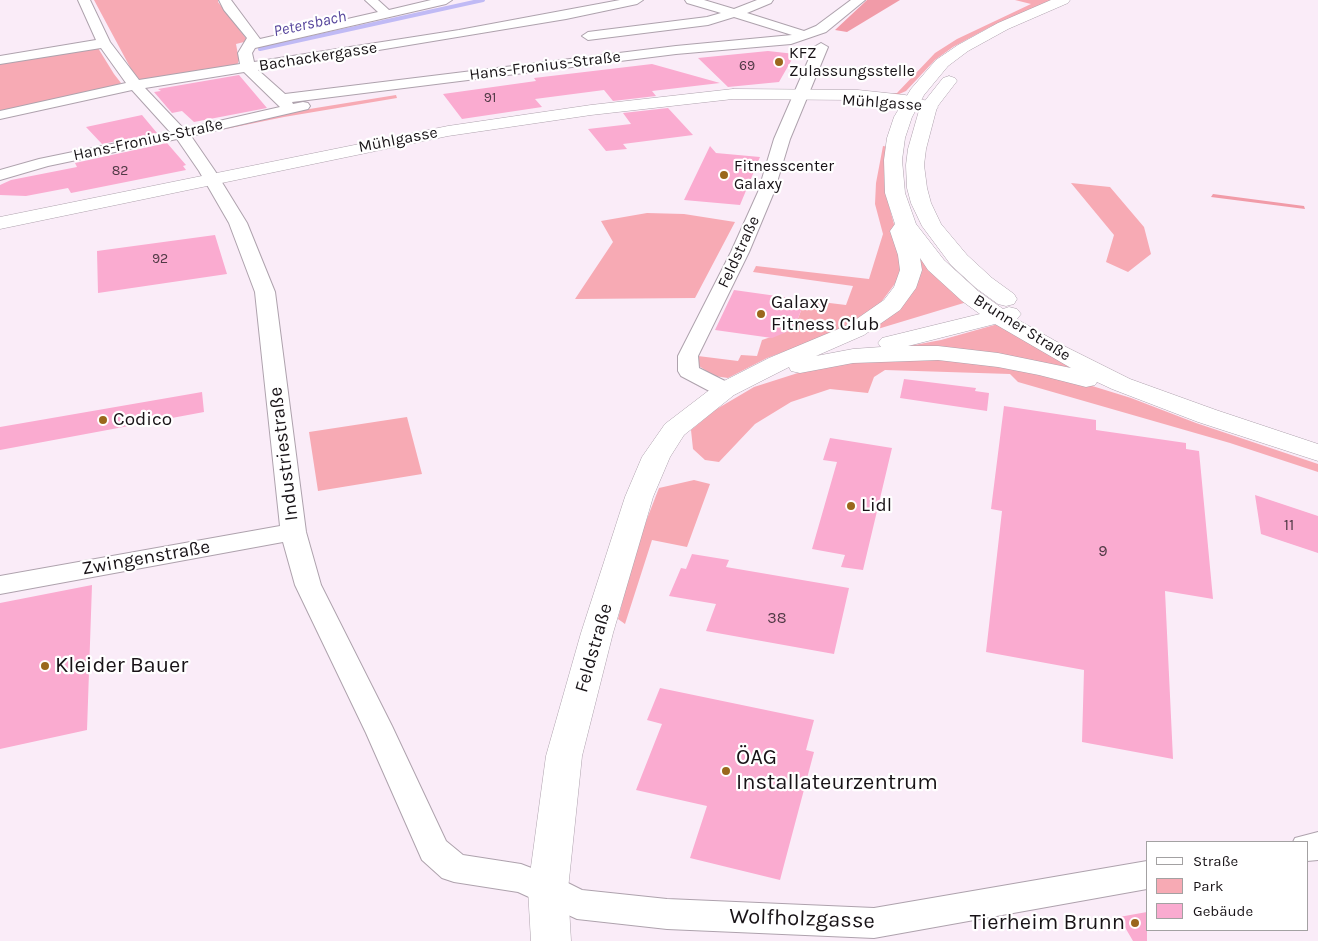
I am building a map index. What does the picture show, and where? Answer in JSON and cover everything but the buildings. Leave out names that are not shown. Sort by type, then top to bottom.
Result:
[{"type":"main road","name":"Brunner Straße","points":[[1068,2],[1019,28],[971,59],[945,85],[916,105],[896,138],[893,160],[896,193],[906,225],[936,265],[990,311],[1058,352],[1121,384],[1207,416],[1318,453]]},
{"type":"main road","name":"Mühlgasse","points":[[0,223],[211,177],[448,131],[581,111],[724,95],[801,94],[916,105]]},
{"type":"main road","name":"Brunner Straße","points":[[916,105],[917,188],[925,213],[944,244],[984,283],[1022,310],[1089,348],[1144,374],[1218,403],[1318,435]]},
{"type":"main road","points":[[785,365],[856,330],[892,305],[904,288],[911,270],[909,255],[900,231],[906,225]]},
{"type":"main road","points":[[785,365],[990,311],[1022,310]]},
{"type":"main road","points":[[785,365],[853,356],[906,353],[998,360],[1073,376],[1293,452],[1318,458]]},
{"type":"main road","name":"Feldstraße","points":[[551,941],[548,889],[564,756],[596,633],[639,497],[656,457],[674,430],[725,390],[785,365]]},
{"type":"street","name":"Industriestraße","points":[[84,0],[104,43],[135,85],[181,134],[211,177],[238,223],[265,292],[293,532],[308,585],[434,850],[454,868],[521,878],[548,889]]},
{"type":"street","points":[[225,0],[228,7],[254,38],[251,46],[245,53],[248,68],[286,103]]},
{"type":"street","points":[[371,0],[387,14]]},
{"type":"street","points":[[251,46],[446,0]]},
{"type":"street","name":"Bachackergasse","points":[[0,114],[135,85],[566,16],[637,0]]},
{"type":"street","points":[[691,0],[807,36]]},
{"type":"street","points":[[588,36],[708,21],[736,13],[767,0]]},
{"type":"street","name":"Hans-Fronius-Straße","points":[[0,175],[45,162],[181,134],[286,103],[607,58],[791,40],[807,36],[821,29],[859,0]]},
{"type":"street","points":[[566,16],[588,36],[607,58]]},
{"type":"street","points":[[0,60],[104,43]]},
{"type":"street","name":"Feldstraße","points":[[725,390],[689,371],[688,356],[740,252],[766,192],[782,139],[821,47]]},
{"type":"street","name":"Hans-Fronius-Straße","points":[[286,103],[415,90]]},
{"type":"street","name":"Zwingenstraße","points":[[0,585],[293,532]]},
{"type":"street","name":"Wolfholzgasse","points":[[548,889],[576,904],[599,908],[667,914],[874,923],[1146,875]]},
{"type":"green space","points":[[94,0],[218,0],[248,41],[236,44],[239,60],[236,68],[138,82]]},
{"type":"green space","points":[[1015,0],[1053,0],[990,27],[953,47],[935,60],[906,91],[897,95],[890,94],[897,93],[935,53],[957,39],[1031,4]]},
{"type":"green space","points":[[98,48],[121,83],[117,87],[0,112],[0,62]]},
{"type":"green space","points":[[396,95],[397,98],[284,117],[196,135],[291,112]]},
{"type":"green space","points":[[883,146],[889,147],[888,202],[901,250],[900,277],[876,309],[832,334],[767,358],[728,378],[714,376],[699,366],[696,359],[698,356],[738,361],[741,355],[757,356],[762,340],[794,329],[805,300],[846,305],[853,286],[753,272],[756,266],[869,279],[883,234],[875,204],[876,183]]},
{"type":"green space","points":[[1071,183],[1110,187],[1144,227],[1151,254],[1128,272],[1106,262],[1114,235]]},
{"type":"green space","points":[[647,213],[684,214],[735,222],[695,298],[575,299],[613,242],[601,221]]},
{"type":"green space","points":[[920,257],[967,302],[871,331],[867,328]]},
{"type":"green space","points":[[998,324],[1078,369],[911,348],[909,346],[941,340]]},
{"type":"green space","points":[[938,357],[991,363],[1089,385],[1318,464],[1318,472],[1230,443],[1018,382],[1010,374],[885,370],[874,377],[868,393],[830,389],[791,402],[755,424],[719,462],[705,460],[693,449],[691,430],[715,410],[754,387],[839,362]]},
{"type":"green space","points":[[407,417],[422,474],[318,491],[309,432]]},
{"type":"green space","points":[[694,480],[710,484],[687,547],[652,540],[625,624],[618,619],[636,547],[659,488]]},
{"type":"shaded area","points":[[867,0],[900,0],[847,32],[835,30]]},
{"type":"shaded area","points":[[1213,194],[1304,206],[1305,209],[1211,197]]},
{"type":"waterway","name":"Petersbach","points":[[260,49],[483,0]]},
{"type":"place","name":"KFZ Zulassungsstelle","points":[[779,62]]},
{"type":"place","name":"Fitnesscenter Galaxy","points":[[724,175]]},
{"type":"place","name":"Galaxy Fitness Club","points":[[761,314]]},
{"type":"place","name":"Codico","points":[[103,420]]},
{"type":"place","name":"Lidl","points":[[851,506]]},
{"type":"place","name":"Kleider Bauer","points":[[45,666]]},
{"type":"place","name":"ÖAG Installateurzentrum","points":[[726,771]]},
{"type":"place","name":"Tierheim Brunn","points":[[1135,923]]}]
